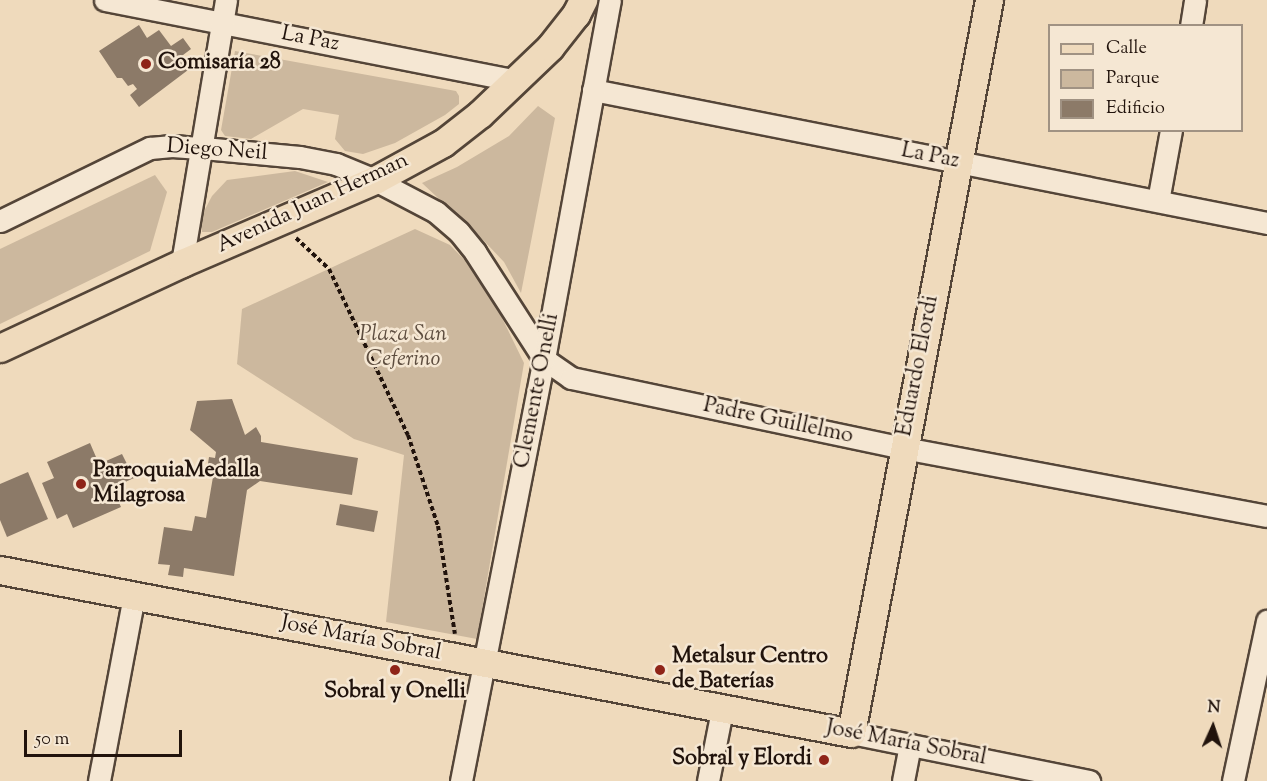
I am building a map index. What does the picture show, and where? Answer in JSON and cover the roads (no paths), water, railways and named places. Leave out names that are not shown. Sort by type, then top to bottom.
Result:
[{"type":"main road","name":"Avenida Juan Herman","points":[[0,348],[182,263],[375,180],[442,143],[480,114],[550,47],[576,14],[583,0]]},
{"type":"main road","name":"Eduardo Elordi","points":[[850,733],[989,0]]},
{"type":"main road","name":"José María Sobral","points":[[0,570],[850,733]]},
{"type":"street","name":"La Paz","points":[[105,0],[516,81]]},
{"type":"street","points":[[182,263],[226,0]]},
{"type":"street","name":"Clemente Onelli","points":[[461,781],[544,359],[610,0]]},
{"type":"street","points":[[1191,24],[1195,0]]},
{"type":"street","name":"La Paz","points":[[593,90],[1267,223]]},
{"type":"street","points":[[1158,201],[1171,132]]},
{"type":"street","name":"Diego Neil","points":[[0,221],[150,148],[172,146],[300,157],[336,164],[375,180]]},
{"type":"street","name":"Padre Guillelmo","points":[[375,180],[436,212],[459,232],[544,359],[571,378],[904,448],[1267,516]]},
{"type":"street","points":[[99,781],[134,594]]},
{"type":"street","points":[[1233,781],[1267,621]]},
{"type":"street","points":[[708,781],[722,710]]},
{"type":"street","name":"José María Sobral","points":[[850,733],[1058,778],[1089,781]]},
{"type":"street","points":[[903,781],[910,745]]},
{"type":"place","name":"Comisaría 28","points":[[146,64]]},
{"type":"place","name":"ParroquiaMedalla Milagrosa","points":[[81,484]]},
{"type":"place","name":"Sobral y Onelli","points":[[395,670]]},
{"type":"place","name":"Metalsur Centro de Baterías","points":[[660,670]]},
{"type":"place","name":"Sobral y Elordi","points":[[824,760]]},
{"type":"park label","name":"Plaza San Ceferino","points":[[403,348]]}]
